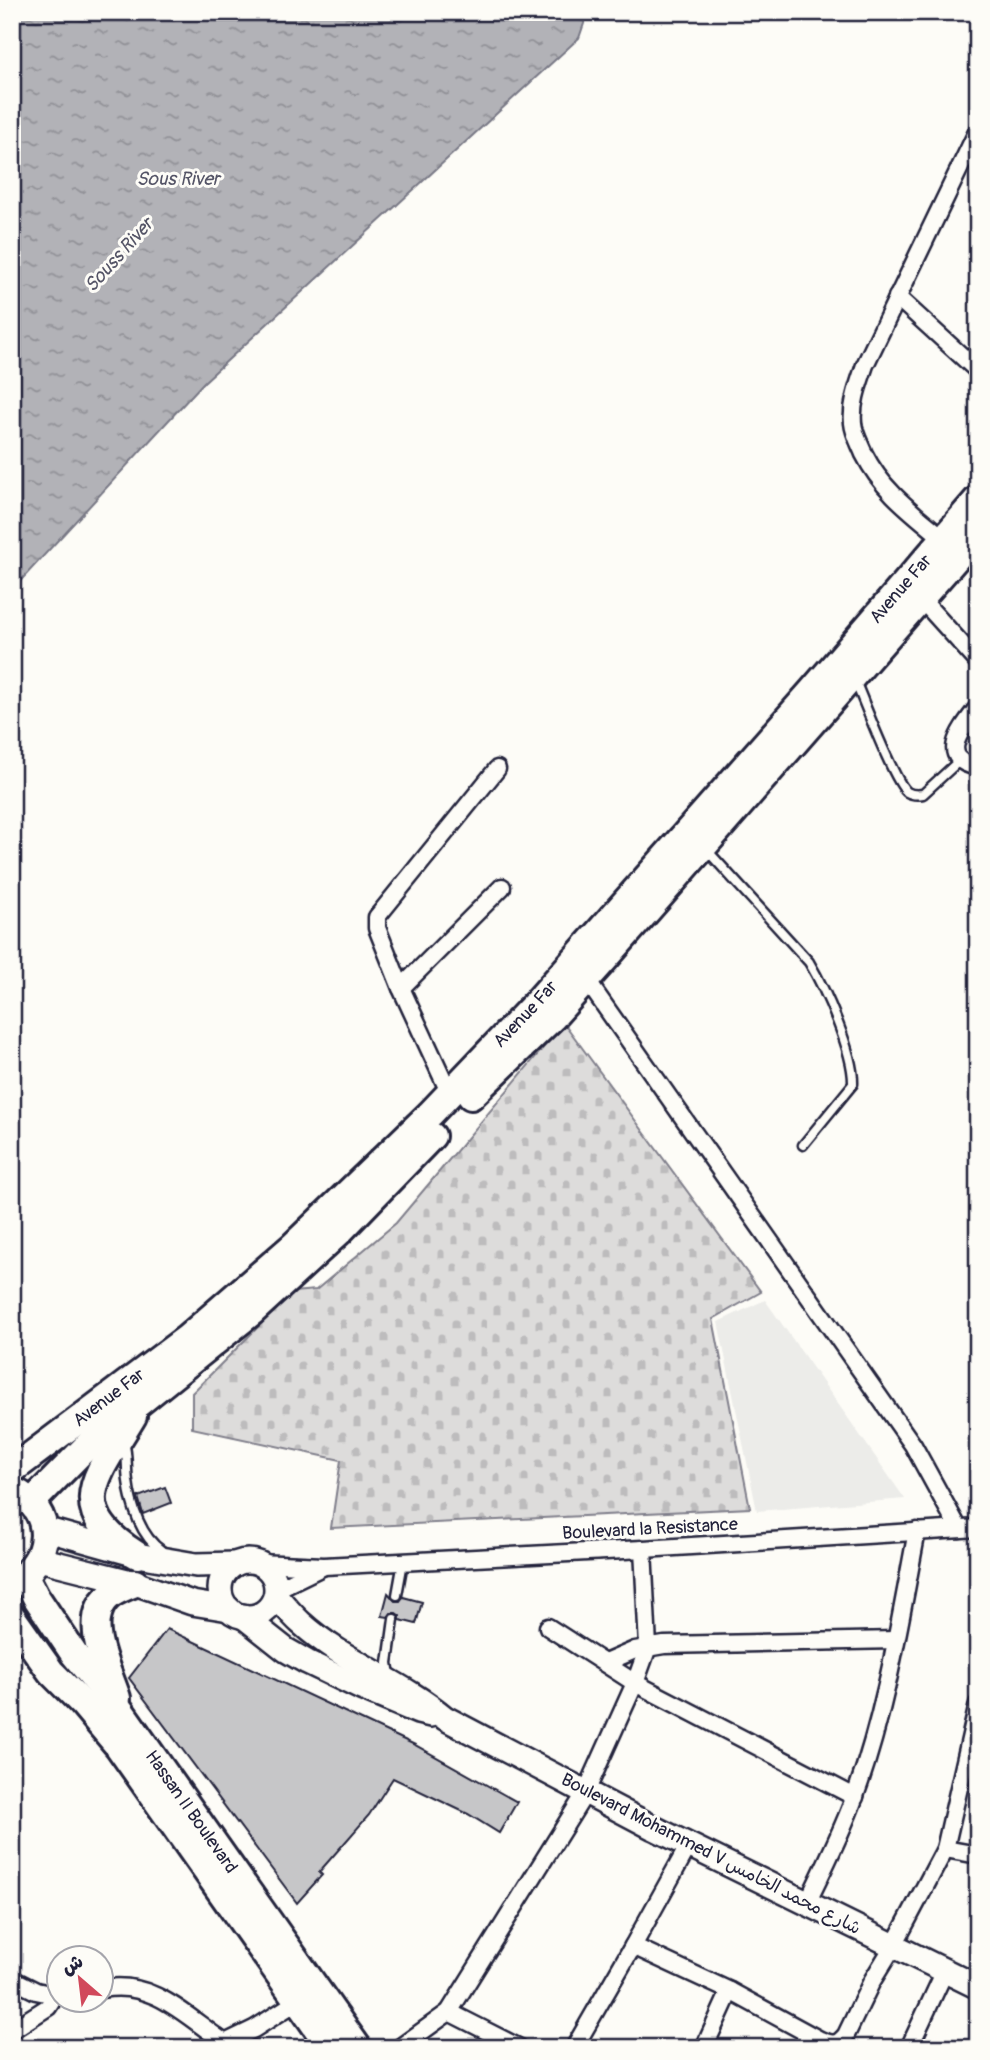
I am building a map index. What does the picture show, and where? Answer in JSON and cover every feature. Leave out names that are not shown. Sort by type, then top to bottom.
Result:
[{"type":"main road","name":"Avenue Far","points":[[12,1469],[186,1339],[293,1246],[450,1094],[536,1003],[579,970],[703,846],[921,599],[960,541],[978,499]]},
{"type":"main road","name":"Avenue Far","points":[[22,1496],[253,1311],[339,1232],[473,1094],[552,1018],[579,970],[812,691],[960,541]]},
{"type":"main road","points":[[137,1555],[114,1541],[94,1509],[94,1484],[141,1403]]},
{"type":"main road","points":[[22,1496],[37,1511],[44,1529],[44,1539],[25,1573]]},
{"type":"main road","points":[[44,1529],[137,1555],[197,1565],[246,1564],[272,1574],[276,1592],[268,1608],[261,1613],[236,1613],[224,1602],[220,1585],[228,1570],[246,1564]]},
{"type":"main road","name":"Boulevard Mohammed V شارع محمد الخامس","points":[[25,1573],[135,1583],[191,1603],[236,1613],[307,1662],[418,1712],[445,1718]]},
{"type":"main road","name":"Hassan II Boulevard","points":[[25,1573],[36,1597],[74,1654],[120,1710],[306,1995],[331,2048]]},
{"type":"main road","points":[[120,1710],[96,1636],[95,1619],[101,1605],[111,1595],[135,1583]]},
{"type":"main road","name":"Boulevard Mohammed V شارع محمد الخامس","points":[[276,1592],[301,1623],[320,1638],[425,1701],[445,1718],[689,1845],[978,1987]]},
{"type":"main road","name":"Hassan II Boulevard","points":[[12,1616],[51,1672],[82,1703],[119,1747],[306,1995],[358,2048]]},
{"type":"main road","points":[[12,1651],[51,1672]]},
{"type":"street","points":[[960,541],[906,510],[876,476],[856,437],[853,423],[856,393],[865,365],[978,130]]},
{"type":"street","points":[[897,297],[978,371]]},
{"type":"street","points":[[921,599],[978,662]]},
{"type":"street","points":[[978,707],[956,737],[956,752],[960,760],[967,765],[978,767]]},
{"type":"street","points":[[450,1094],[401,988],[377,928],[377,917],[497,769]]},
{"type":"street","points":[[401,988],[502,887]]},
{"type":"street","points":[[579,970],[913,1445],[959,1529]]},
{"type":"street","name":"Boulevard la Resistance","points":[[246,1564],[324,1566],[978,1528]]},
{"type":"street","points":[[807,1903],[855,1797],[871,1746],[896,1640],[917,1531]]},
{"type":"street","points":[[399,2048],[449,2012],[586,1792],[635,1683],[648,1647],[643,1549]]},
{"type":"street","name":"Boulevard la Resistance","points":[[276,1592],[324,1566]]},
{"type":"street","points":[[548,1627],[635,1683],[855,1797]]},
{"type":"street","points":[[605,1663],[648,1647],[664,1645],[896,1640]]},
{"type":"street","points":[[633,1946],[730,1991],[818,2044],[835,2044],[846,2035],[872,1981],[945,1849],[978,1704]]},
{"type":"street","points":[[574,2048],[689,1845]]},
{"type":"street","points":[[945,1849],[978,1855]]},
{"type":"street","points":[[909,2048],[945,1971]]},
{"type":"street","points":[[12,1979],[46,1993]]},
{"type":"street","points":[[116,1986],[137,1987],[153,1993],[227,2045],[306,1995]]},
{"type":"street","points":[[705,2048],[730,1991]]},
{"type":"street","points":[[12,2030],[46,2008]]},
{"type":"street","points":[[449,2012],[520,2048]]},
{"type":"lane","points":[[853,675],[895,774],[905,790],[916,795],[923,794],[960,760]]},
{"type":"lane","points":[[703,846],[722,863],[809,962],[819,978],[845,1047],[853,1073],[853,1084],[803,1145]]},
{"type":"lane","points":[[122,1434],[128,1457],[127,1479],[132,1504],[145,1533],[154,1546],[180,1562]]},
{"type":"lane","points":[[397,1595],[403,1562]]},
{"type":"lane","points":[[391,1680],[388,1663],[394,1619]]},
{"type":"shaded area","points":[[765,1300],[905,1499],[757,1511],[718,1322]]},
{"type":"green space","points":[[564,1023],[761,1292],[713,1319],[750,1508],[331,1528],[341,1460],[192,1428],[192,1393],[293,1292],[316,1290],[396,1223]]},
{"type":"water","name":"Sous River","points":[[12,12],[588,12],[579,38],[204,382],[12,590]]},
{"type":"building","points":[[165,1487],[171,1503],[143,1514],[138,1497]]},
{"type":"building","points":[[388,1593],[395,1601],[400,1601],[403,1597],[422,1602],[416,1624],[400,1620],[396,1613],[391,1613],[388,1617],[382,1616]]},
{"type":"building","points":[[167,1629],[415,1745],[517,1802],[499,1833],[468,1814],[393,1778],[369,1815],[319,1872],[322,1875],[297,1903],[129,1678]]},
{"type":"water label","name":"Souss River","points":[[119,255]]}]
